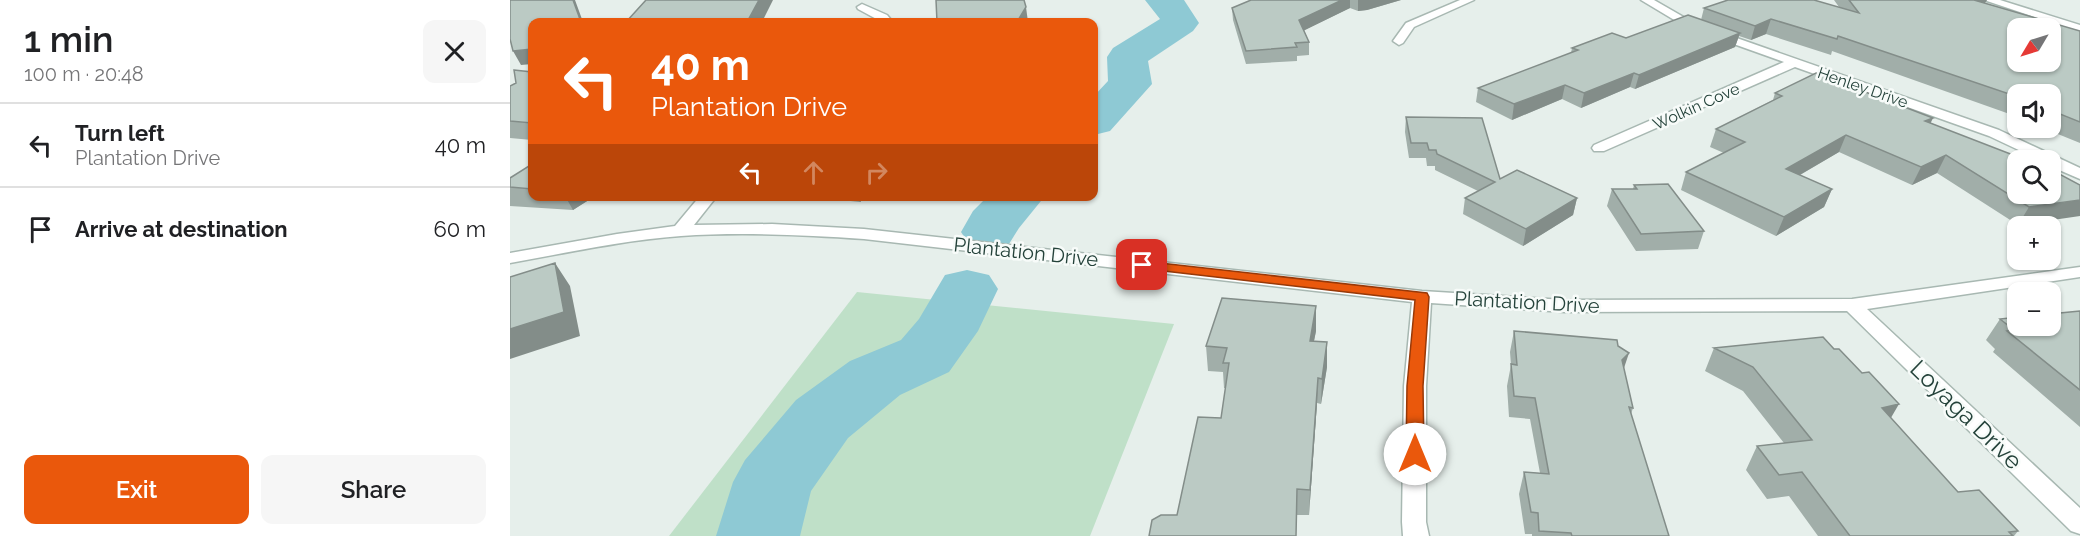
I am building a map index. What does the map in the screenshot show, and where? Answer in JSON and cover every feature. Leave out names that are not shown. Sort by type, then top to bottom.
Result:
[{"type":"street","points":[[1399,41],[1410,25],[1469,0]]},
{"type":"street","name":"Henley Drive","points":[[1646,0],[1690,25],[1994,133],[2080,174]]},
{"type":"street","points":[[1989,0],[2080,28]]},
{"type":"street","points":[[862,7],[884,18]]},
{"type":"street","name":"Wolkin Cove","points":[[1599,148],[1793,63]]},
{"type":"street","points":[[680,231],[705,201]]},
{"type":"street","name":"Plantation Drive","points":[[510,258],[591,243],[680,231],[786,229],[864,234],[1422,297],[1565,306],[1852,305],[2080,272]]},
{"type":"street","points":[[1416,536],[1414,522],[1415,386],[1422,297]]},
{"type":"street","name":"Loyaga Drive","points":[[1852,305],[2080,524]]},
{"type":"green space","points":[[857,292],[1174,324],[1090,536],[669,536]]},
{"type":"building","points":[[510,0],[573,0],[580,18],[528,18],[528,49],[513,51],[510,39]]},
{"type":"building","points":[[646,0],[759,0],[749,18],[630,18]]},
{"type":"building","points":[[936,0],[1024,0],[1026,7],[1019,18],[937,18]]},
{"type":"building","points":[[1251,0],[1342,0],[1299,20],[1309,42],[1295,43],[1297,47],[1246,51],[1232,8]]},
{"type":"building","points":[[1728,0],[1814,0],[1859,13],[1849,0],[1974,0],[2036,18],[2007,18],[2007,72],[2061,72],[2061,25],[2080,31],[2080,122],[2061,114],[2061,84],[2007,84],[2007,93],[1838,36],[1837,39],[1771,19],[1755,26],[1704,8]]},
{"type":"building","points":[[1688,15],[1740,33],[1639,75],[1634,73],[1584,93],[1565,85],[1514,104],[1478,88],[1578,50],[1572,48],[1612,33],[1626,38]]},
{"type":"building","points":[[514,70],[528,72],[528,123],[510,121],[510,86],[516,83]]},
{"type":"building","points":[[1816,73],[1933,118],[1925,121],[2007,153],[2007,193],[1946,155],[1921,167],[1846,135],[1786,169],[1832,189],[1784,217],[1686,172],[1745,142],[1716,129],[1782,96],[1775,93]]},
{"type":"building","points":[[1406,117],[1482,118],[1500,179],[1517,170],[1577,198],[1526,229],[1465,198],[1495,182],[1437,154],[1436,150],[1429,150],[1427,143],[1411,143]]},
{"type":"building","points":[[528,167],[528,189],[510,187],[510,178]]},
{"type":"building","points":[[2061,175],[2080,185],[2080,200],[2061,203]]},
{"type":"building","points":[[1668,184],[1704,231],[1641,234],[1612,189],[1637,189],[1634,185]]},
{"type":"building","points":[[2024,204],[2051,204],[2029,207]]},
{"type":"building","points":[[555,263],[564,312],[510,329],[510,277]]},
{"type":"building","points":[[1222,298],[1316,306],[1310,341],[1327,342],[1322,379],[1318,378],[1310,490],[1297,489],[1296,536],[1149,536],[1152,520],[1161,515],[1177,515],[1198,417],[1221,418],[1229,363],[1223,363],[1227,348],[1206,346]]},
{"type":"building","points":[[2080,311],[2080,390],[2013,336],[2061,336],[2061,313]]},
{"type":"building","points":[[1514,331],[1617,340],[1618,346],[1629,353],[1622,360],[1633,408],[1629,407],[1669,536],[1572,536],[1571,533],[1539,531],[1538,513],[1531,512],[1524,472],[1549,474],[1535,398],[1514,396],[1511,364],[1517,365]]},
{"type":"building","points":[[1823,337],[1834,349],[1839,349],[1862,373],[1869,372],[1899,404],[1882,408],[1958,492],[1979,490],[2018,531],[2009,532],[2013,536],[1850,536],[1802,472],[1779,475],[1757,446],[1812,440],[1753,367],[1714,348]]},
{"type":"waterway","points":[[1098,117],[1130,84],[1127,57],[1180,23],[1175,11],[1163,0]]},
{"type":"waterway","points":[[989,232],[993,223],[1014,201]]},
{"type":"waterway","points":[[758,536],[773,482],[822,419],[875,378],[925,356],[945,331],[967,289]]},
{"type":"route","points":[[1142,265],[1422,297],[1415,386],[1415,454]]}]
